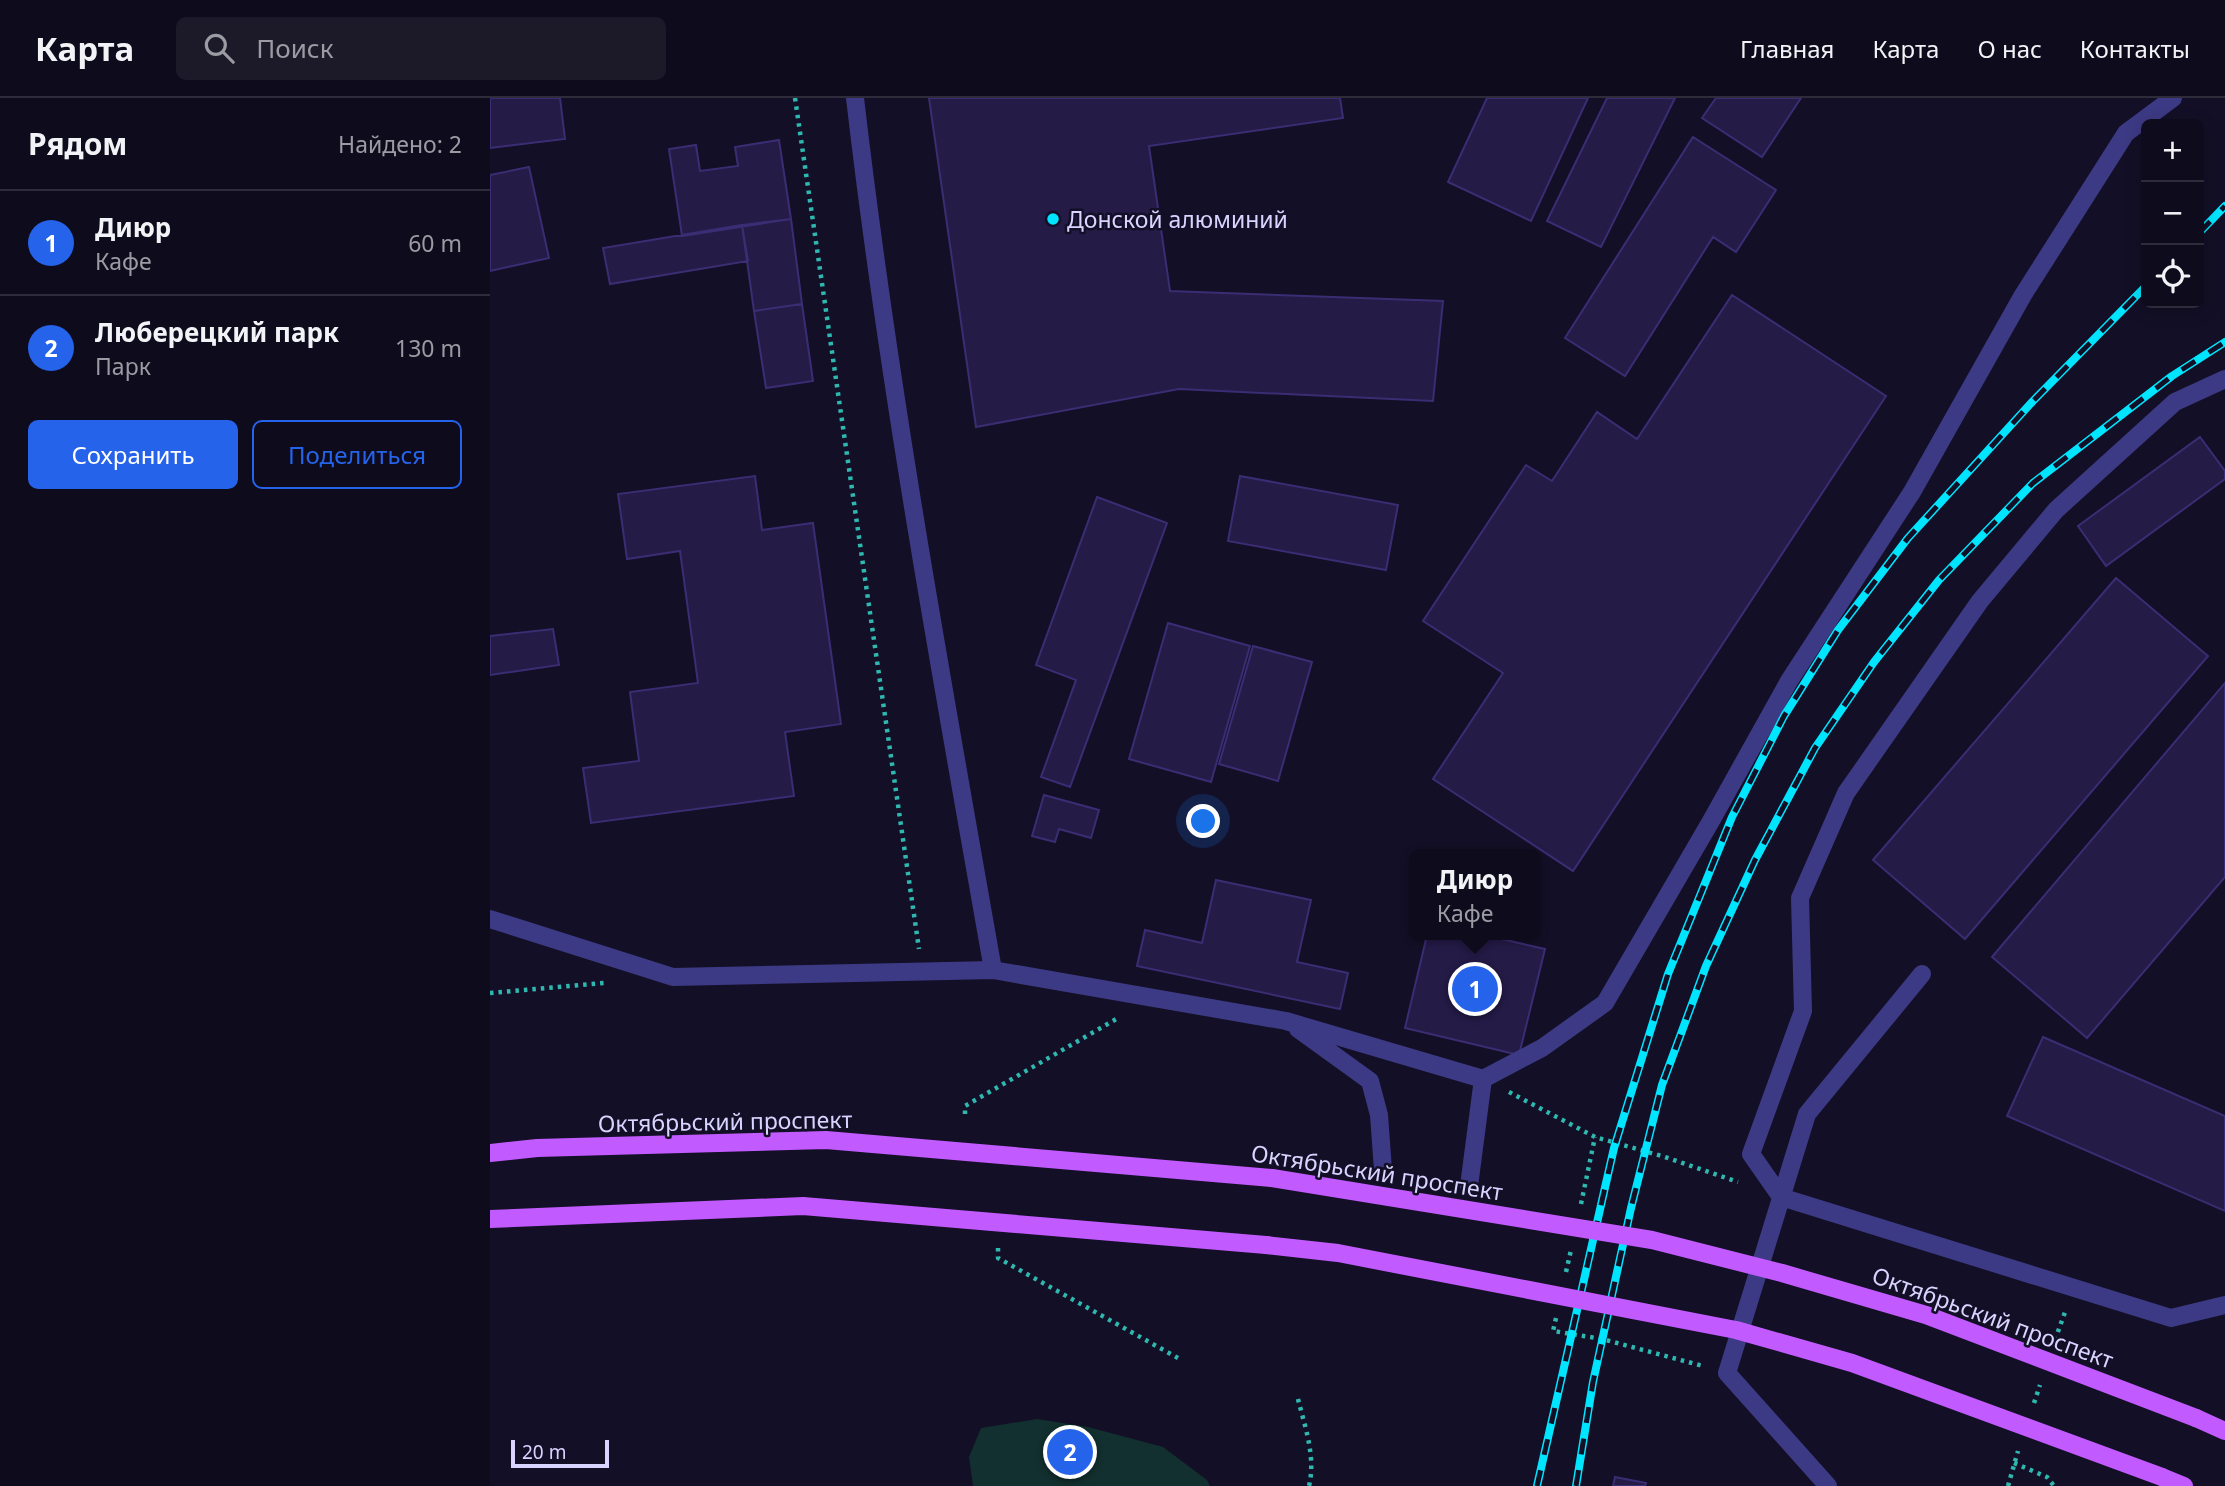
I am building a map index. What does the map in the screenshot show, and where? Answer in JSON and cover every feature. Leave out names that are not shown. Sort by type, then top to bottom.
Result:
[{"type":"main road","name":"Октябрьский проспект","points":[[490,1153],[537,1148],[826,1140],[1272,1178],[1652,1240],[1782,1273],[1926,1315],[2225,1431]]},
{"type":"main road","points":[[490,1219],[803,1206],[1338,1253],[1736,1330],[1852,1363],[2184,1486]]},
{"type":"street","points":[[855,98],[870,233],[911,505],[993,970]]},
{"type":"street","points":[[490,919],[673,977],[993,970],[1286,1021],[1483,1079],[1542,1048],[1605,1003],[1789,681],[1912,492],[2023,295],[2126,133],[2172,98]]},
{"type":"street","points":[[2225,379],[2175,402],[2056,510],[1980,601],[1846,793],[1800,898],[1803,1012],[1751,1154],[1782,1197],[2171,1318],[2225,1305]]},
{"type":"street","points":[[1828,1486],[1727,1373],[1807,1114],[1922,974]]},
{"type":"street","points":[[1286,1021],[1370,1081],[1380,1115],[1384,1170]]},
{"type":"street","points":[[1469,1186],[1483,1079]]},
{"type":"path","points":[[795,98],[922,971]]},
{"type":"path","points":[[490,993],[608,982]]},
{"type":"path","points":[[965,1114],[965,1106],[1115,1021]]},
{"type":"path","points":[[1483,1079],[1595,1137],[1665,1157],[1782,1197]]},
{"type":"path","points":[[998,1247],[998,1258],[1178,1358]]},
{"type":"path","points":[[2054,1344],[2063,1317]]},
{"type":"path","points":[[1553,1331],[1602,1339],[1727,1373]]},
{"type":"path","points":[[2032,1410],[2041,1384]]},
{"type":"path","points":[[1298,1399],[1310,1446],[1312,1476],[1309,1486]]},
{"type":"path","points":[[2008,1486],[2019,1450]]},
{"type":"path","points":[[2014,1463],[2047,1477],[2054,1486]]},
{"type":"green space","points":[[1037,1419],[1088,1427],[1163,1447],[1207,1480],[1210,1486],[973,1486],[969,1457],[981,1428]]},
{"type":"building","points":[[490,98],[560,98],[565,139],[490,148]]},
{"type":"building","name":"Донской алюминий","points":[[929,98],[1340,98],[1343,118],[1149,146],[1170,291],[1443,301],[1433,401],[1179,389],[976,427]]},
{"type":"building","points":[[1487,98],[1588,98],[1531,221],[1448,182]]},
{"type":"building","points":[[1607,98],[1675,98],[1601,247],[1547,221]]},
{"type":"building","points":[[1716,98],[1801,98],[1762,157],[1702,118]]},
{"type":"building","points":[[1693,137],[1776,190],[1736,252],[1713,237],[1625,376],[1565,338]]},
{"type":"building","points":[[779,140],[791,219],[682,236],[669,149],[696,145],[700,171],[738,166],[735,147]]},
{"type":"building","points":[[529,167],[549,258],[490,271],[490,175]]},
{"type":"building","points":[[791,219],[802,304],[754,311],[742,225]]},
{"type":"building","points":[[742,225],[748,261],[610,284],[603,248]]},
{"type":"building","points":[[1732,295],[1886,396],[1573,871],[1433,779],[1503,673],[1423,621],[1526,465],[1552,481],[1597,412],[1637,439]]},
{"type":"building","points":[[802,304],[813,381],[766,388],[754,311]]},
{"type":"building","points":[[2200,437],[2225,471],[2225,479],[2106,566],[2078,526]]},
{"type":"building","points":[[755,476],[762,530],[813,523],[841,724],[785,732],[794,796],[591,823],[583,768],[639,761],[630,692],[698,683],[680,551],[627,559],[618,494]]},
{"type":"building","points":[[1240,476],[1398,505],[1386,570],[1228,541]]},
{"type":"building","points":[[1097,497],[1167,523],[1070,787],[1041,777],[1076,680],[1036,665]]},
{"type":"building","points":[[2116,578],[2208,656],[1965,939],[1873,860]]},
{"type":"building","points":[[1168,623],[1250,646],[1211,782],[1129,759]]},
{"type":"building","points":[[553,629],[559,665],[490,675],[490,636]]},
{"type":"building","points":[[1253,646],[1312,662],[1278,781],[1219,764]]},
{"type":"building","points":[[2225,683],[2225,877],[2087,1038],[1992,957]]},
{"type":"building","points":[[1044,795],[1099,810],[1091,838],[1059,829],[1055,842],[1032,836]]},
{"type":"building","points":[[1216,880],[1311,900],[1297,962],[1348,973],[1340,1009],[1137,966],[1145,930],[1202,943]]},
{"type":"building","points":[[1426,940],[1506,940],[1545,949],[1519,1055],[1405,1028]]},
{"type":"building","points":[[2043,1037],[2225,1116],[2225,1211],[2007,1116]]},
{"type":"building","points":[[1615,1477],[1646,1483],[1645,1486],[1613,1486]]},
{"type":"railway","points":[[2204,228],[2225,206]]},
{"type":"railway","points":[[1537,1486],[1614,1148],[1668,974],[1732,817],[1784,716],[1838,630],[1908,538],[2033,401],[2141,291]]},
{"type":"railway","points":[[1576,1486],[1593,1382],[1631,1208],[1662,1085],[1706,966],[1755,860],[1815,748],[1874,662],[1939,580],[2033,483],[2172,376],[2225,342]]},
{"type":"place","name":"Донской алюминий","points":[[1053,219]]},
{"type":"place","name":"Диюр","points":[[1475,989]]},
{"type":"place","name":"Люберецкий парк","points":[[1070,1452]]}]
